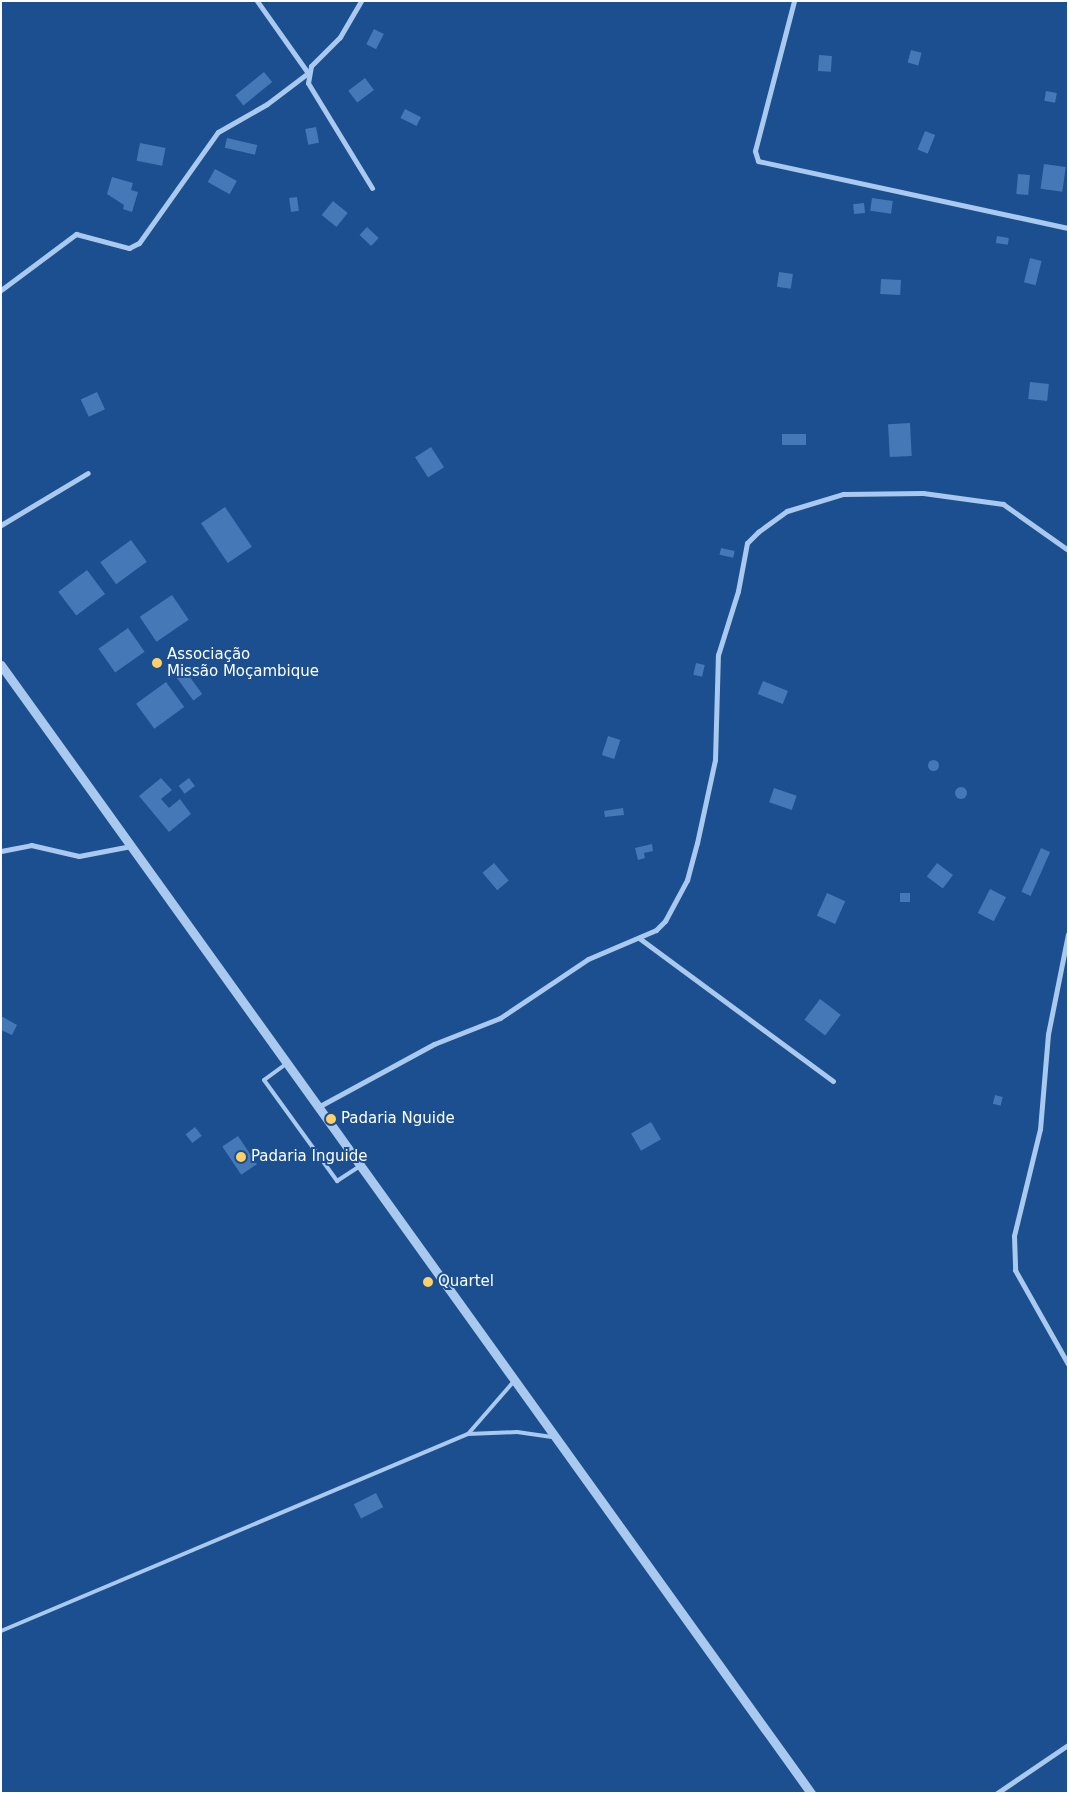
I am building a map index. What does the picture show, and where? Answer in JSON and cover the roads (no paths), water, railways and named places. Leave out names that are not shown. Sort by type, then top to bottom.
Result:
[{"type":"street","points":[[257,1],[308,74],[308,83],[372,188]]},
{"type":"street","points":[[1,290],[76,234],[129,248],[140,243],[218,132],[267,104],[308,74],[340,37],[361,1]]},
{"type":"street","points":[[794,1],[755,151],[758,161],[1068,228]]},
{"type":"street","points":[[1,525],[88,472]]},
{"type":"street","points":[[318,1107],[434,1044],[500,1018],[588,959],[656,930],[665,921],[687,880],[715,760],[718,655],[738,591],[747,544],[758,532],[787,511],[843,494],[923,493],[1003,504],[1025,517],[1066,549]]},
{"type":"street","points":[[1,665],[811,1793]]},
{"type":"street","points":[[1,851],[38,846],[79,856],[131,846]]},
{"type":"street","points":[[1068,934],[1048,1034],[1040,1129],[1014,1236],[1014,1263],[1020,1280],[1068,1364]]},
{"type":"street","points":[[639,938],[833,1081]]},
{"type":"street","points":[[997,1793],[1068,1745]]},
{"type":"lane","points":[[287,1064],[264,1080],[269,1088],[337,1181],[360,1166]]},
{"type":"lane","points":[[468,1434],[514,1380]]},
{"type":"lane","points":[[1,1631],[468,1434],[516,1432],[555,1437]]},
{"type":"place","name":"Associação Missão Moçambique","points":[[157,663]]},
{"type":"place","name":"Padaria Nguide","points":[[331,1119]]},
{"type":"place","name":"Padaria Inguide","points":[[241,1157]]},
{"type":"place","name":"Quartel","points":[[428,1282]]}]
